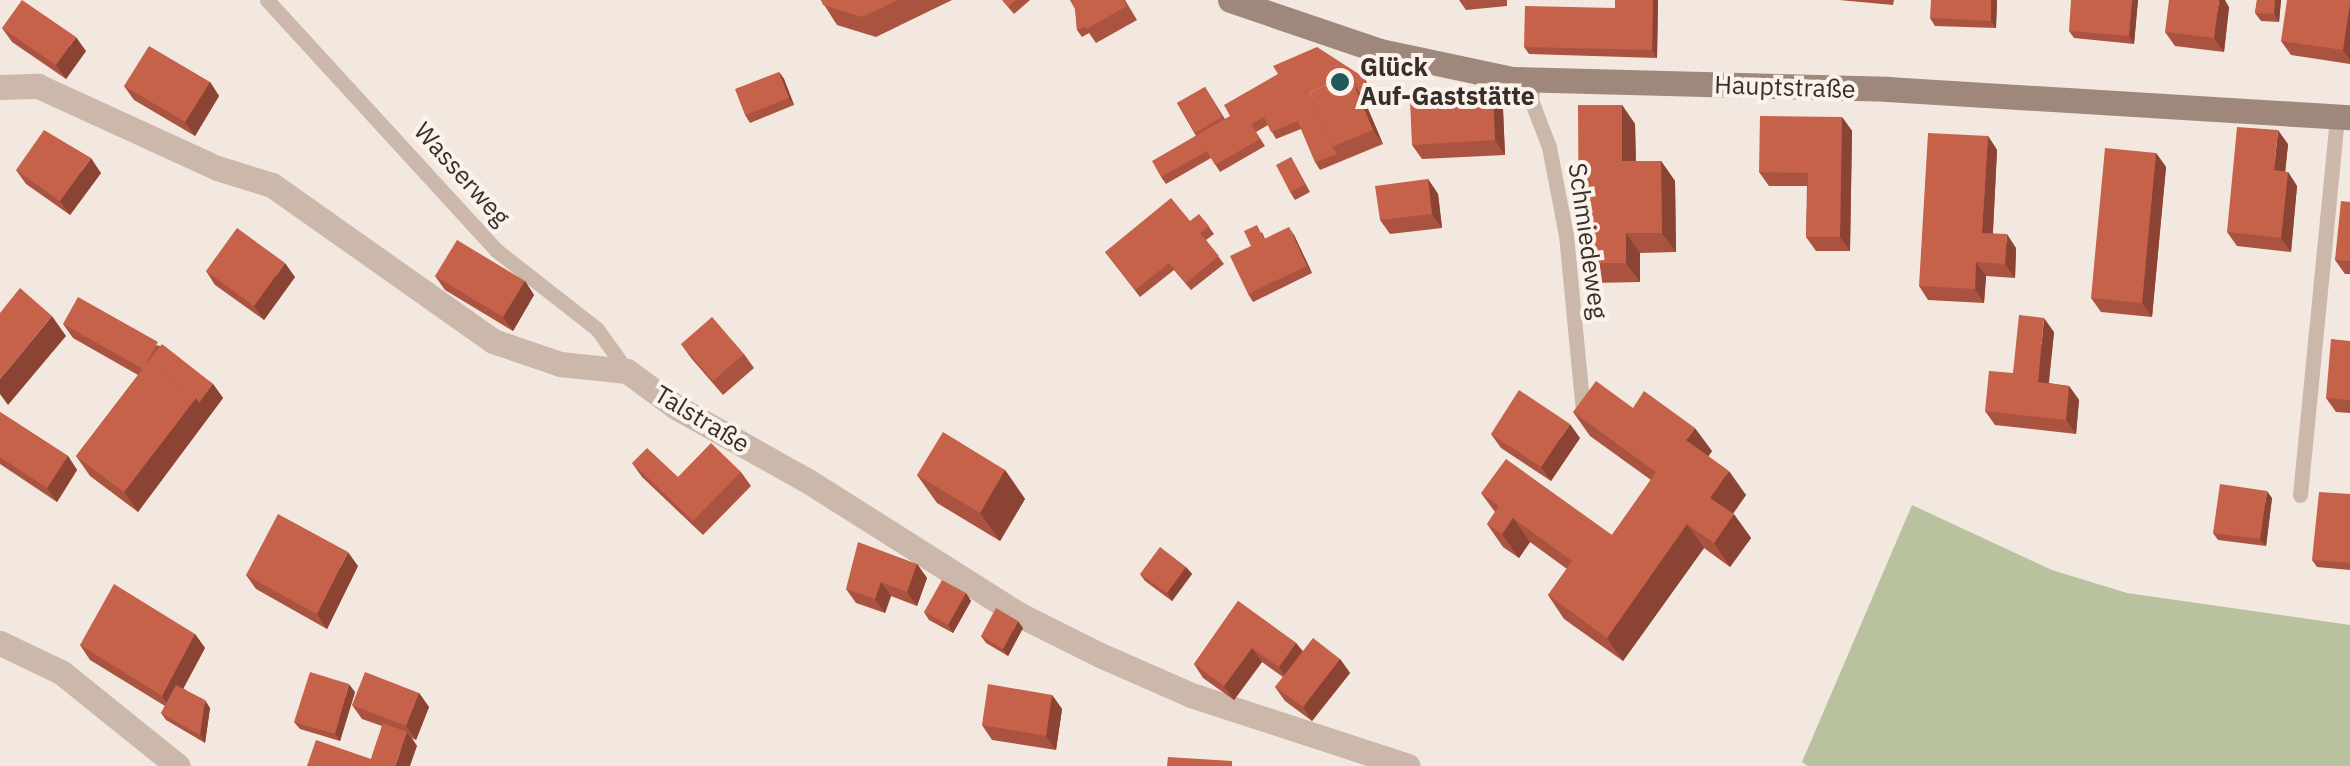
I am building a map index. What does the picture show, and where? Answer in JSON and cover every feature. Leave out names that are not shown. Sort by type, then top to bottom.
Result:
[{"type":"street","name":"Hauptstraße","points":[[1230,0],[1380,51],[1533,81],[1887,89],[2343,116]]},
{"type":"street","name":"Talstraße","points":[[0,87],[38,86],[217,168],[272,185],[493,341],[560,364],[627,371],[676,408],[1067,639],[1191,695],[1408,766]]},
{"type":"street","points":[[0,643],[62,672],[178,766]]},
{"type":"lane","name":"Wasserweg","points":[[267,0],[496,250],[597,328],[627,371]]},
{"type":"lane","name":"Schmiedeweg","points":[[1533,81],[1531,100],[1549,147],[1566,235],[1583,412]]},
{"type":"lane","points":[[2300,495],[2343,116]]},
{"type":"green space","points":[[1912,505],[2052,570],[2127,593],[2350,625],[2350,766],[1808,766],[1802,762]]},
{"type":"building","points":[[22,0],[76,37],[56,65],[2,28]]},
{"type":"building","points":[[821,0],[898,0],[862,17],[823,5]]},
{"type":"building","points":[[1070,0],[1123,0],[1127,6],[1086,29]]},
{"type":"building","points":[[1615,0],[1653,0],[1652,50],[1524,47],[1525,6],[1615,8]]},
{"type":"building","points":[[1931,0],[1991,0],[1991,21],[1930,18]]},
{"type":"building","points":[[2071,0],[2132,0],[2129,36],[2069,31]]},
{"type":"building","points":[[2169,0],[2219,0],[2214,38],[2165,32]]},
{"type":"building","points":[[2257,0],[2275,0],[2274,14],[2255,13]]},
{"type":"building","points":[[2287,0],[2350,0],[2343,50],[2281,41]]},
{"type":"building","points":[[1075,8],[1085,26],[1077,30]]},
{"type":"building","points":[[149,46],[210,82],[185,122],[124,86]]},
{"type":"building","points":[[1317,47],[1365,78],[1370,90],[1360,94],[1350,75],[1310,92],[1337,154],[1315,162],[1298,121],[1271,132],[1264,117],[1251,124],[1260,139],[1215,165],[1207,151],[1161,177],[1152,161],[1230,116],[1224,105],[1278,74],[1273,66]]},
{"type":"building","points":[[779,72],[789,98],[745,115],[735,89]]},
{"type":"building","points":[[1350,75],[1373,130],[1332,147],[1310,92]]},
{"type":"building","points":[[1205,87],[1222,117],[1195,133],[1177,103]]},
{"type":"building","points":[[1493,95],[1495,140],[1412,145],[1410,100]]},
{"type":"building","points":[[1578,105],[1622,105],[1622,161],[1661,161],[1662,233],[1626,233],[1626,263],[1579,263]]},
{"type":"building","points":[[1760,116],[1842,117],[1840,237],[1806,237],[1808,173],[1759,172]]},
{"type":"building","points":[[2237,127],[2278,130],[2274,170],[2288,172],[2281,238],[2227,232]]},
{"type":"building","points":[[44,130],[91,158],[60,201],[16,170]]},
{"type":"building","points":[[1928,133],[1988,136],[1982,233],[2007,234],[2005,264],[1976,262],[1975,289],[1919,286]]},
{"type":"building","points":[[2105,148],[2156,153],[2142,303],[2091,298]]},
{"type":"building","points":[[1291,157],[1305,185],[1290,192],[1276,165]]},
{"type":"building","points":[[1428,179],[1432,214],[1380,220],[1375,186]]},
{"type":"building","points":[[1171,198],[1190,221],[1199,214],[1209,226],[1200,233],[1219,256],[1186,283],[1169,263],[1135,290],[1105,252]]},
{"type":"building","points":[[2341,201],[2350,202],[2350,261],[2335,260]]},
{"type":"building","points":[[1257,225],[1264,239],[1289,227],[1307,266],[1248,294],[1230,256],[1251,246],[1244,231]]},
{"type":"building","points":[[237,228],[285,263],[254,306],[206,271]]},
{"type":"building","points":[[457,240],[525,281],[503,317],[435,276]]},
{"type":"building","points":[[20,288],[52,316],[0,379],[0,313]]},
{"type":"building","points":[[78,297],[158,342],[143,369],[63,324]]},
{"type":"building","points":[[2019,315],[2044,318],[2038,382],[2069,386],[2066,420],[1985,411],[1989,371],[2013,373]]},
{"type":"building","points":[[712,317],[744,354],[713,381],[681,344]]},
{"type":"building","points":[[2331,339],[2350,341],[2350,400],[2326,398]]},
{"type":"building","points":[[162,344],[213,384],[199,403],[148,362]]},
{"type":"building","points":[[148,362],[196,398],[124,492],[76,456]]},
{"type":"building","points":[[1596,381],[1633,408],[1644,391],[1695,428],[1686,440],[1729,471],[1710,498],[1734,514],[1714,543],[1687,524],[1607,638],[1548,595],[1572,561],[1513,518],[1502,534],[1487,524],[1499,506],[1481,493],[1506,459],[1612,535],[1656,472],[1573,412]]},
{"type":"building","points":[[1519,390],[1570,424],[1541,467],[1491,434]]},
{"type":"building","points":[[0,412],[68,456],[47,488],[0,457]]},
{"type":"building","points":[[943,432],[1005,470],[980,513],[917,475]]},
{"type":"building","points":[[711,443],[741,472],[693,521],[632,463],[647,448],[678,477]]},
{"type":"building","points":[[2220,484],[2267,491],[2260,539],[2213,533]]},
{"type":"building","points":[[2319,492],[2350,494],[2350,563],[2312,560]]},
{"type":"building","points":[[278,514],[348,552],[317,614],[246,575]]},
{"type":"building","points":[[858,542],[917,564],[907,592],[881,582],[875,599],[846,589]]},
{"type":"building","points":[[1160,547],[1186,567],[1167,593],[1140,574]]},
{"type":"building","points":[[942,580],[966,593],[948,625],[924,612]]},
{"type":"building","points":[[114,584],[195,634],[162,696],[80,645]]},
{"type":"building","points":[[1238,601],[1296,643],[1279,667],[1252,648],[1224,686],[1194,664]]},
{"type":"building","points":[[996,608],[1018,621],[1003,649],[981,636]]},
{"type":"building","points":[[1313,638],[1340,659],[1303,707],[1275,687]]},
{"type":"building","points":[[310,672],[349,684],[335,734],[294,722]]},
{"type":"building","points":[[365,672],[419,693],[406,726],[352,705]]},
{"type":"building","points":[[988,684],[1052,695],[1046,736],[982,725]]},
{"type":"building","points":[[176,685],[205,700],[200,735],[161,713]]},
{"type":"building","points":[[383,723],[407,732],[395,766],[307,766],[316,740],[371,759]]},
{"type":"building","points":[[1168,757],[1232,761],[1232,766],[1167,766]]},
{"type":"place","name":"Glück Auf-Gaststätte","points":[[1340,82]]}]
